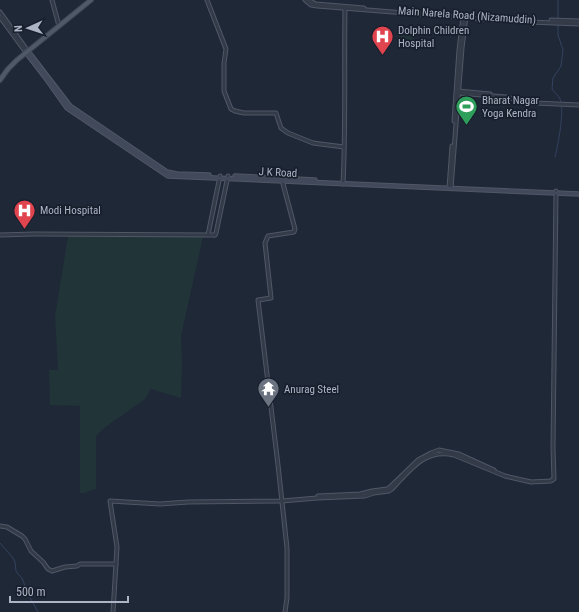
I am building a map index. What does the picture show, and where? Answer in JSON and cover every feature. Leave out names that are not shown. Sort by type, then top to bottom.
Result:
[{"type":"main road","points":[[59,25],[88,0]]},
{"type":"main road","points":[[0,76],[11,63],[91,0]]},
{"type":"main road","points":[[0,80],[12,64],[26,51]]},
{"type":"main road","name":"J K Road","points":[[26,51],[70,106],[109,135],[168,174],[579,193]]},
{"type":"street","points":[[52,0],[59,25]]},
{"type":"street","points":[[207,0],[226,49],[224,63],[224,91],[232,109],[244,113],[276,113],[281,128],[288,133],[313,143],[344,147]]},
{"type":"street","name":"Main Narela Road (Nizamuddin)","points":[[305,0],[311,5],[345,7]]},
{"type":"street","name":"Main Narela Road (Nizamuddin)","points":[[308,0],[316,4],[345,7],[464,17],[579,23]]},
{"type":"street","points":[[343,182],[345,7]]},
{"type":"street","points":[[0,12],[26,51]]},
{"type":"street","points":[[0,17],[26,51]]},
{"type":"street","points":[[450,187],[464,17]]},
{"type":"street","points":[[458,92],[504,96],[535,101],[579,104]]},
{"type":"street","points":[[208,235],[219,177]]},
{"type":"street","points":[[0,234],[215,235],[227,177]]},
{"type":"street","points":[[282,180],[295,229],[294,232],[268,236],[264,243],[271,298],[258,300],[287,548],[287,598],[285,612]]},
{"type":"street","points":[[113,612],[117,547],[110,501],[160,504],[188,502],[282,501],[365,496],[389,491],[419,462],[438,453],[448,453],[454,455],[505,476],[532,482],[551,482],[554,479],[553,440],[556,192]]},
{"type":"street","points":[[0,526],[7,527],[22,536],[31,551],[48,569],[52,571],[65,567],[77,566],[80,564],[116,564]]},
{"type":"green space","points":[[398,35],[414,36],[414,47],[398,47]]},
{"type":"green space","points":[[68,236],[203,237],[181,336],[181,398],[151,389],[144,400],[104,428],[96,436],[96,489],[82,493],[80,493],[80,406],[50,405],[49,370],[58,370],[55,316]]},
{"type":"waterway","points":[[558,0],[558,20]]},
{"type":"waterway","points":[[555,157],[562,111],[560,99],[552,89],[553,78],[561,66],[563,50],[558,35],[558,23]]},
{"type":"waterway","points":[[0,543],[13,558],[16,571],[22,578],[28,594],[38,612]]},
{"type":"place","name":"Dolphin Children Hospital","points":[[383,56]]},
{"type":"place","name":"Bharat Nagar Yoga Kendra","points":[[466,126]]},
{"type":"place","name":"Modi Hospital","points":[[25,230]]},
{"type":"place","name":"Anurag Steel","points":[[269,408]]}]
